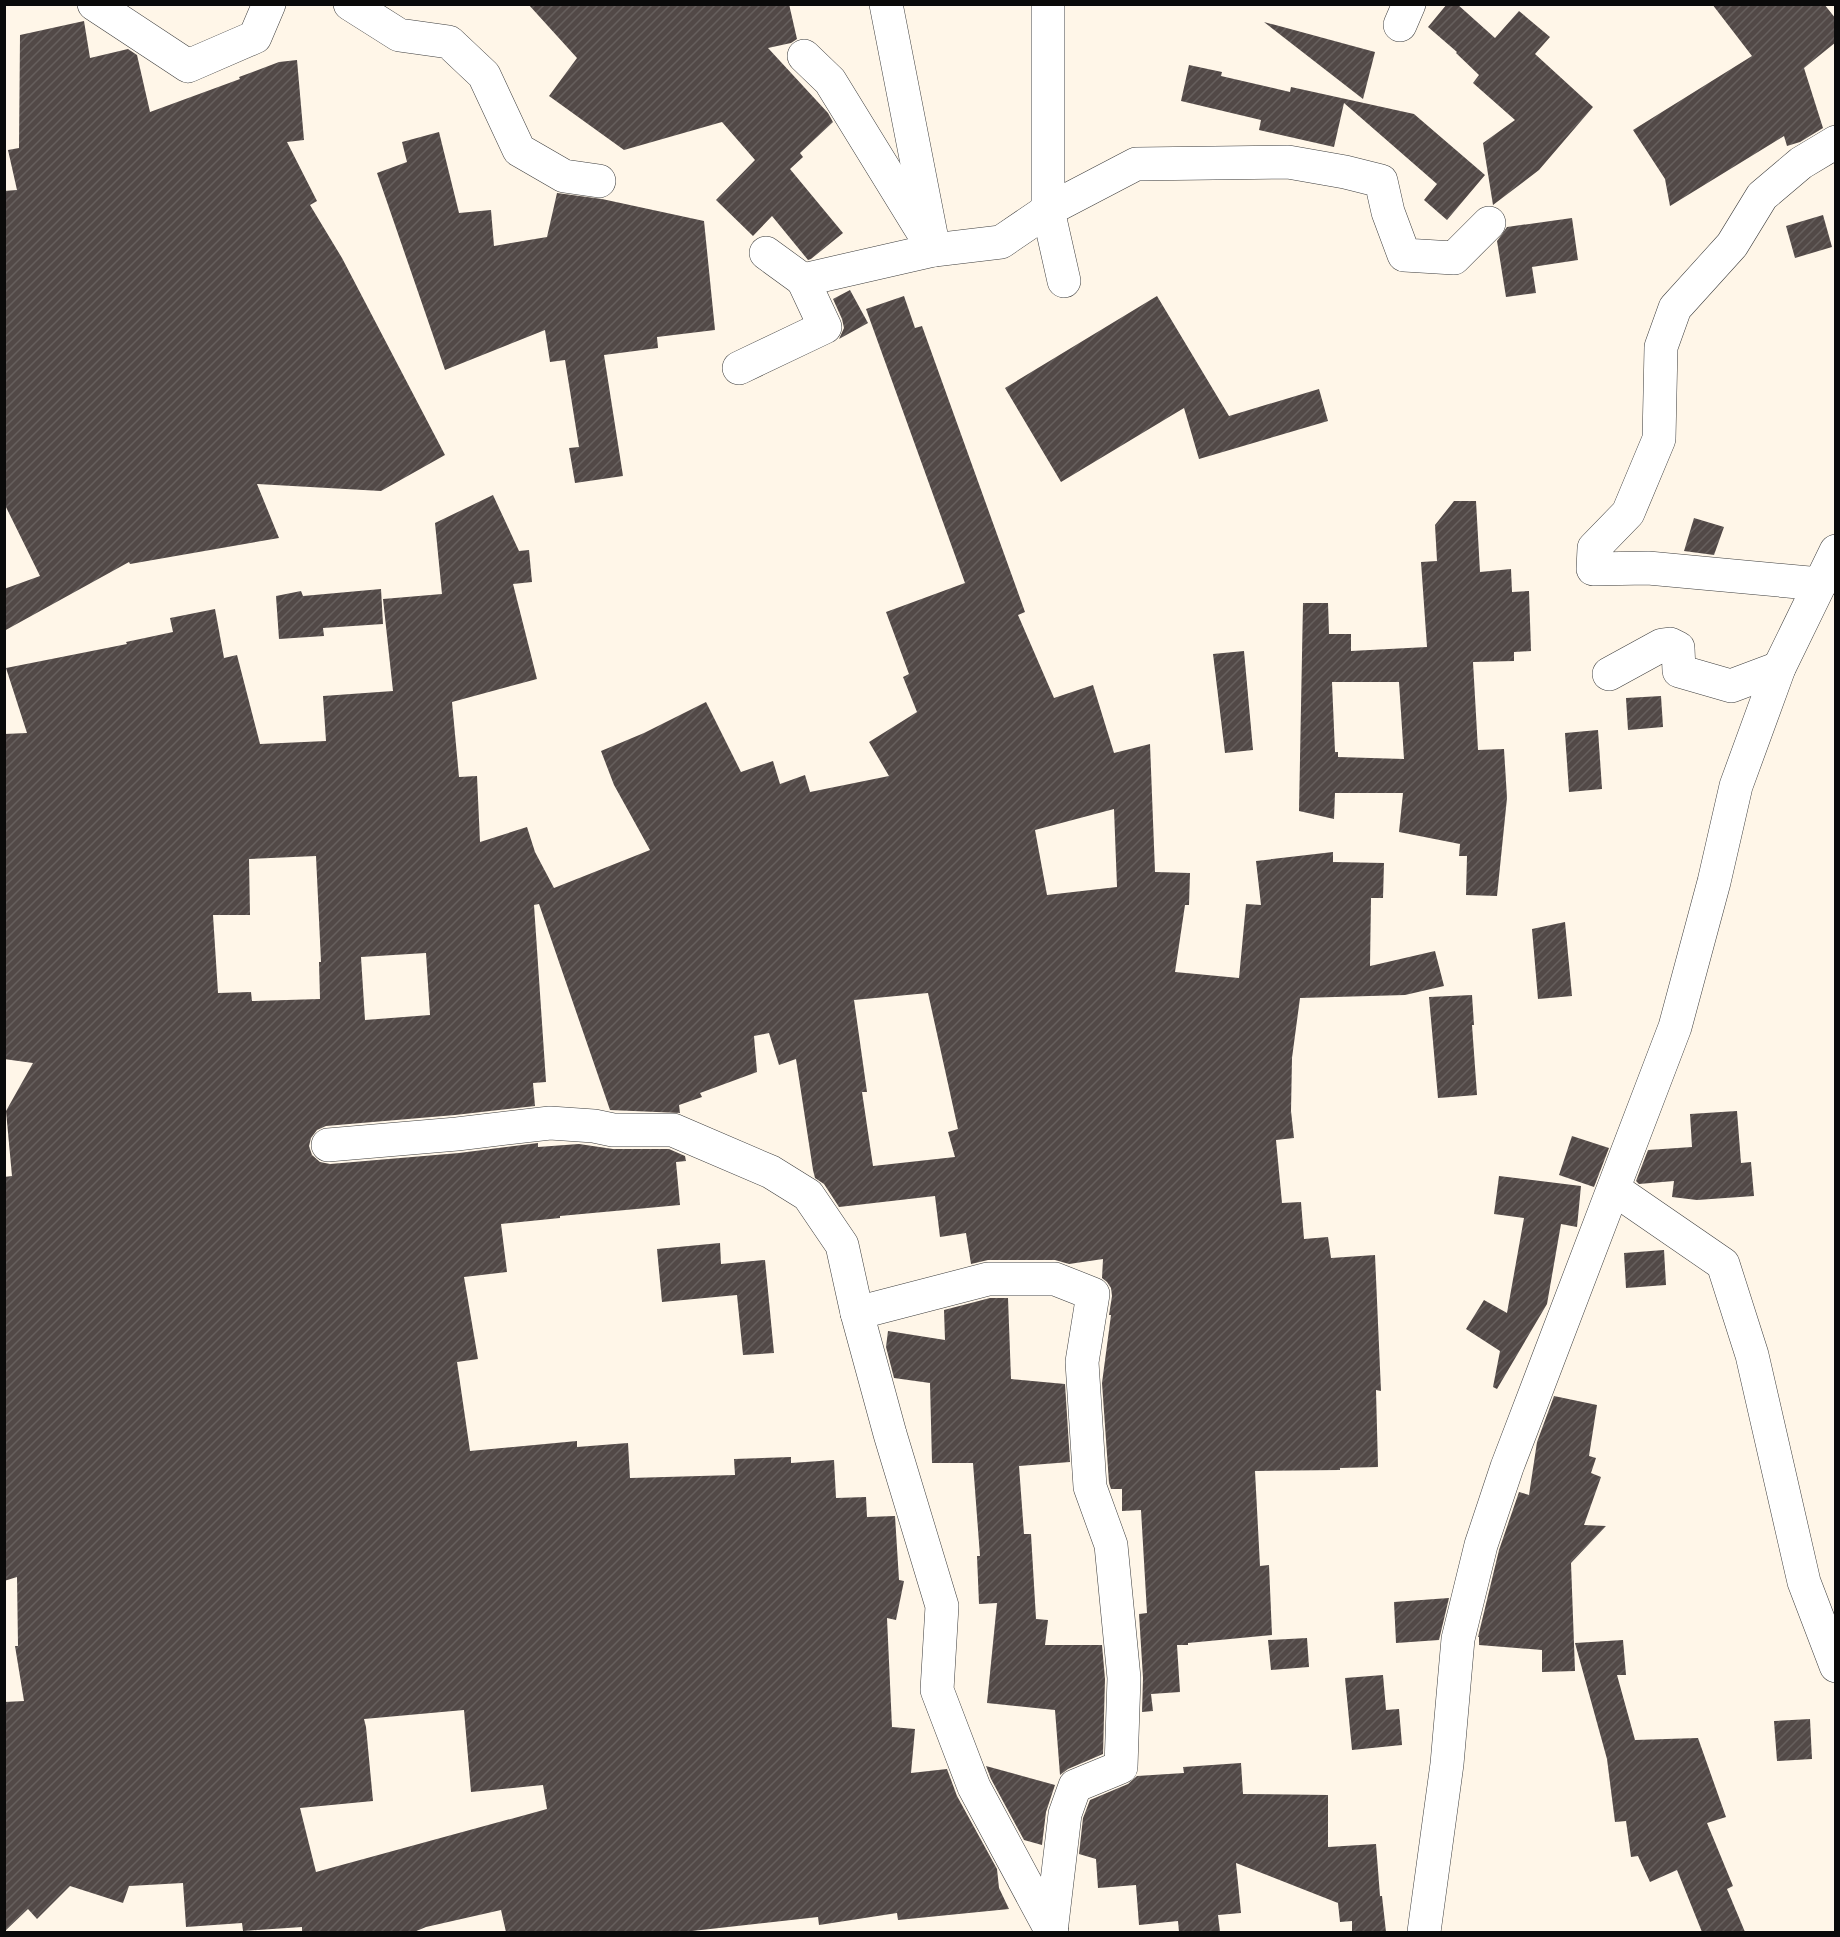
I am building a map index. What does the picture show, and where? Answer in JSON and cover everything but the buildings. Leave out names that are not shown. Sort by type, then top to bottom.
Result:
[{"type":"street","points":[[94,4],[188,66],[255,37],[269,4]]},
{"type":"street","points":[[350,4],[399,35],[449,42],[484,75],[519,150],[564,176],[599,181]]},
{"type":"street","points":[[886,4],[934,250]]},
{"type":"street","points":[[1048,4],[1048,210],[1064,281]]},
{"type":"street","points":[[804,56],[830,81],[934,250]]},
{"type":"street","points":[[1820,584],[1648,568],[1593,569],[1594,548],[1628,513],[1659,439],[1661,346],[1675,308],[1732,245],[1762,196],[1801,163],[1836,142]]},
{"type":"street","points":[[803,280],[934,250],[1000,242],[1048,210],[1136,164],[1288,162],[1381,181],[1388,212],[1404,255],[1454,258],[1489,223]]},
{"type":"street","points":[[739,368],[825,327],[803,280],[766,253]]},
{"type":"street","points":[[1424,1932],[1447,1764],[1458,1639],[1481,1545],[1507,1467],[1675,1027],[1714,882],[1736,786],[1779,668],[1836,551]]},
{"type":"street","points":[[1609,674],[1662,645],[1670,644],[1678,648],[1679,671],[1731,686],[1779,668]]},
{"type":"street","points":[[328,1145],[550,1123],[594,1125],[613,1130],[673,1130],[771,1172],[808,1195],[842,1245],[857,1314],[890,1434],[942,1606],[937,1690],[974,1787],[1052,1932]]},
{"type":"street","points":[[1614,1189],[1723,1264],[1752,1355],[1804,1582],[1836,1666]]},
{"type":"street","points":[[857,1314],[988,1279],[1055,1279],[1093,1294],[1082,1362],[1090,1487],[1111,1545],[1122,1656],[1124,1678],[1121,1767],[1075,1786],[1065,1814],[1052,1932]]}]
